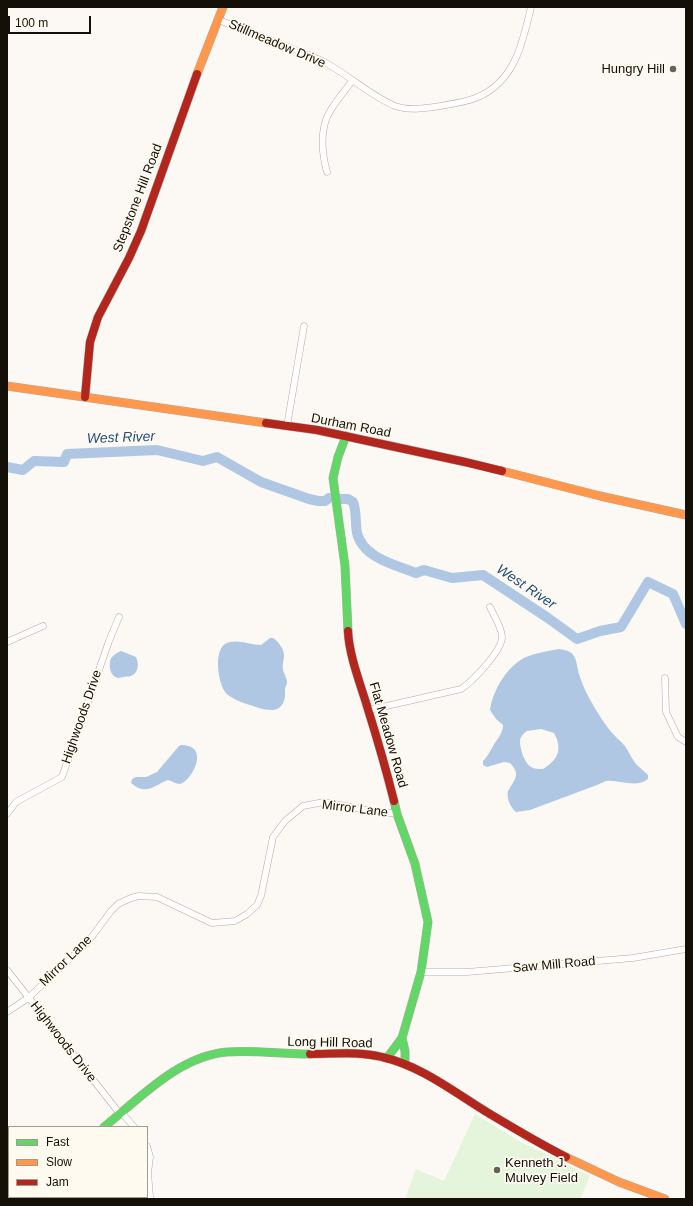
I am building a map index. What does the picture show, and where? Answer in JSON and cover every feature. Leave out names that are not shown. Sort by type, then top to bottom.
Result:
[{"type":"street","name":"Stepstone Hill Road","points":[[85,397],[90,342],[98,317],[129,258],[141,231],[202,61],[224,7]]},
{"type":"street","name":"Stillmeadow Drive","points":[[219,20],[325,63],[373,95],[397,106],[418,109],[453,104],[478,97],[498,85],[512,68],[522,44],[531,7]]},
{"type":"street","points":[[327,172],[322,146],[327,117],[352,81]]},
{"type":"street","points":[[287,426],[304,326]]},
{"type":"street","name":"Durham Road","points":[[7,386],[287,426],[346,436],[465,462],[686,516]]},
{"type":"street","name":"Flat Meadow Road","points":[[346,436],[334,468],[333,478],[345,566],[348,639],[380,747],[397,814],[415,864],[428,922],[421,972],[402,1038],[405,1050],[405,1064]]},
{"type":"street","points":[[369,710],[461,689],[468,684],[498,650],[502,642],[502,634],[490,607]]},
{"type":"street","name":"Highwoods Drive","points":[[7,814],[16,802],[62,777],[109,641],[119,617]]},
{"type":"street","points":[[7,642],[43,626]]},
{"type":"street","points":[[665,678],[666,712],[678,737],[686,742]]},
{"type":"street","name":"Mirror Lane","points":[[7,1012],[28,998],[88,942],[118,904],[130,898],[139,896],[157,897],[212,923],[235,921],[246,914],[257,905],[261,896],[273,836],[285,821],[303,806],[324,802],[397,814]]},
{"type":"street","name":"Saw Mill Road","points":[[421,972],[467,972],[633,958],[686,949]]},
{"type":"street","name":"Highwoods Drive","points":[[7,970],[121,1114],[133,1126]]},
{"type":"street","name":"Flat Meadow Road","points":[[387,1058],[397,1042],[402,1038]]},
{"type":"street","name":"Long Hill Road","points":[[105,1126],[179,1068],[214,1054],[243,1051],[307,1054],[365,1054],[387,1058],[405,1064],[428,1075],[526,1135],[572,1160],[618,1182],[665,1199]]},
{"type":"street","points":[[148,1150],[150,1157],[148,1168]]},
{"type":"street","points":[[148,1181],[150,1197]]},
{"type":"green space","points":[[475,1114],[519,1141],[590,1176],[580,1199],[405,1199],[416,1169],[444,1181]]},
{"type":"water","points":[[270,638],[277,641],[283,650],[283,672],[287,679],[283,702],[278,709],[274,710],[245,703],[228,695],[219,678],[218,670],[219,654],[221,648],[225,644],[229,642],[238,642],[261,645]]},
{"type":"water","points":[[559,649],[570,652],[573,655],[582,683],[596,710],[610,731],[625,746],[636,764],[648,775],[648,779],[643,782],[633,784],[617,781],[606,781],[530,810],[516,812],[508,800],[508,791],[516,776],[516,771],[513,766],[510,763],[504,762],[487,767],[483,765],[483,761],[499,737],[503,728],[503,725],[496,719],[490,710],[492,702],[502,679],[519,661],[538,653]],"holes":[[[541,729],[554,733],[558,744],[558,754],[552,762],[543,769],[535,769],[531,767],[524,759],[522,751],[520,741],[523,734],[527,731]]]},
{"type":"water","points":[[121,651],[136,657],[138,668],[134,675],[118,678],[111,672],[111,658]]},
{"type":"water","points":[[181,745],[190,747],[195,751],[197,757],[193,771],[184,782],[178,784],[168,780],[150,789],[141,789],[131,783],[132,779],[136,777],[146,777],[157,772]]},
{"type":"waterway","name":"West River","points":[[7,467],[23,470],[34,461],[64,462],[67,454],[157,450],[203,461],[217,457],[261,482],[309,499],[325,501],[329,498]]},
{"type":"waterway","name":"West River","points":[[341,499],[348,499],[353,502],[357,533],[360,542],[373,555],[416,573],[424,570],[452,578],[483,575],[577,639],[600,631],[621,627],[648,582],[673,594],[686,624]]},
{"type":"traffic: fast","points":[[346,436],[338,457],[333,478],[345,566],[348,631]]},
{"type":"traffic: fast","points":[[387,1058],[402,1038],[421,972],[428,922],[415,864],[397,814],[394,801]]},
{"type":"traffic: fast","points":[[402,1038],[405,1051],[405,1064]]},
{"type":"traffic: fast","points":[[105,1126],[161,1080],[193,1061],[209,1055],[227,1052],[310,1054]]},
{"type":"traffic: slow","points":[[197,74],[223,7]]},
{"type":"traffic: slow","points":[[7,386],[266,423]]},
{"type":"traffic: slow","points":[[502,471],[600,496],[686,515]]},
{"type":"traffic: slow","points":[[566,1157],[619,1182],[665,1199]]},
{"type":"traffic: jam","points":[[85,397],[90,342],[98,317],[129,258],[141,231],[197,74]]},
{"type":"traffic: jam","points":[[266,423],[317,430],[502,471]]},
{"type":"traffic: jam","points":[[348,631],[358,678],[378,742],[394,801]]},
{"type":"traffic: jam","points":[[310,1054],[364,1054],[397,1061],[425,1073],[518,1131],[566,1157]]},
{"type":"place","name":"Hungry Hill","points":[[673,69]]},
{"type":"place","name":"Kenneth J. Mulvey Field","points":[[497,1170]]}]
